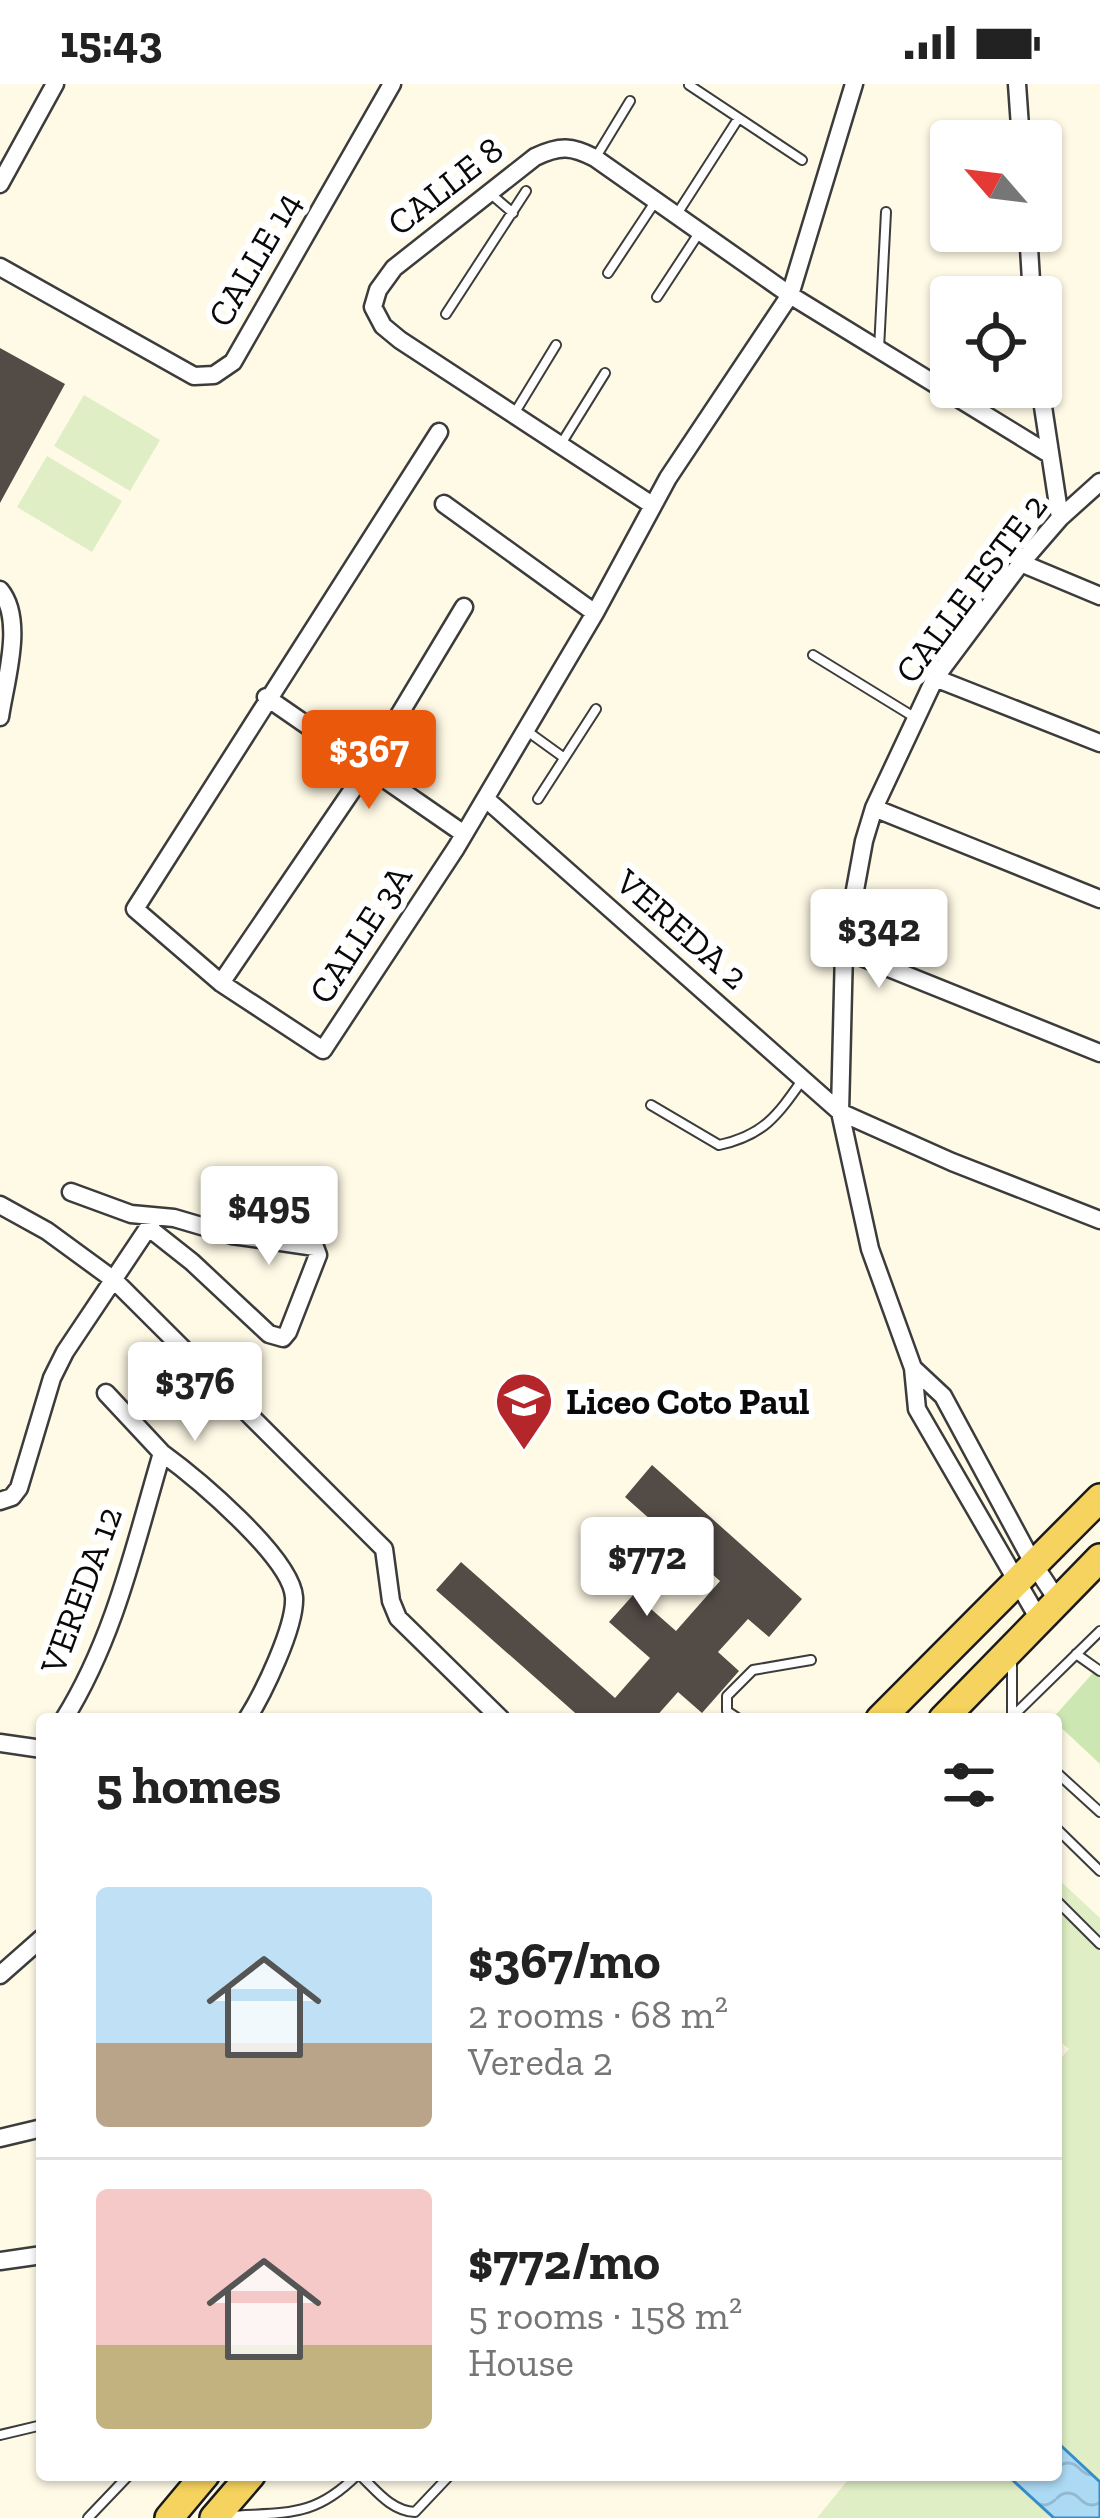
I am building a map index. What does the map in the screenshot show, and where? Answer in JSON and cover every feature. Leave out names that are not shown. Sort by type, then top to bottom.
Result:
[{"type":"main road","points":[[886,1713],[1100,1498]]},
{"type":"main road","points":[[950,1713],[1100,1558]]},
{"type":"main road","points":[[169,2518],[198,2481]]},
{"type":"main road","points":[[215,2517],[246,2481]]},
{"type":"street","points":[[0,184],[55,84]]},
{"type":"street","name":"CALLE 14","points":[[0,268],[194,376],[214,375],[233,362],[392,84]]},
{"type":"street","name":"CALLE 3A","points":[[439,432],[135,909],[220,983],[323,1050],[486,799],[652,505],[790,296],[854,84]]},
{"type":"street","points":[[1017,84],[1020,120]]},
{"type":"street","name":"CALLE 8","points":[[595,158],[573,147],[555,147],[536,157],[394,268],[378,290],[373,308],[383,326],[400,340],[652,505]]},
{"type":"street","points":[[595,158],[790,296],[1049,454]]},
{"type":"street","points":[[1043,408],[1060,518]]},
{"type":"street","name":"CALLE ESTE 2","points":[[1049,1611],[917,1409],[913,1368],[870,1249],[840,1112],[844,950],[874,808],[935,678],[1021,563],[1100,482]]},
{"type":"street","points":[[444,504],[595,613]]},
{"type":"street","points":[[1021,563],[1100,596]]},
{"type":"street","points":[[0,590],[7,598],[12,626],[0,717]]},
{"type":"street","points":[[220,983],[366,770],[464,608]]},
{"type":"street","points":[[935,678],[1100,743]]},
{"type":"street","points":[[266,697],[464,834]]},
{"type":"street","name":"VEREDA 2","points":[[486,799],[840,1112],[1100,1220]]},
{"type":"street","points":[[874,808],[1100,899]]},
{"type":"street","points":[[844,950],[1100,1053]]},
{"type":"street","points":[[71,1192],[152,1222],[315,1247],[319,1255],[288,1332],[277,1338],[261,1328],[152,1222]]},
{"type":"street","points":[[0,1205],[63,1242],[114,1280],[384,1549],[398,1618],[496,1713]]},
{"type":"street","points":[[0,1501],[20,1488],[52,1378],[152,1222]]},
{"type":"street","name":"CALLE ESTE 2","points":[[913,1368],[943,1396],[1025,1571],[1049,1611]]},
{"type":"street","points":[[106,1393],[162,1453],[277,1556],[294,1597],[278,1661],[250,1713]]},
{"type":"street","name":"VEREDA 12","points":[[68,1713],[88,1680],[110,1623],[139,1542],[162,1453]]},
{"type":"street","points":[[0,1743],[36,1747]]},
{"type":"street","points":[[0,1975],[36,1943]]},
{"type":"street","points":[[0,2138],[36,2129]]},
{"type":"street","points":[[0,2261],[36,2256]]},
{"type":"lane","points":[[689,85],[802,160]]},
{"type":"lane","points":[[595,158],[630,100]]},
{"type":"lane","points":[[676,215],[738,119]]},
{"type":"lane","points":[[446,314],[526,191]]},
{"type":"lane","points":[[490,194],[513,213]]},
{"type":"lane","points":[[608,273],[655,201]]},
{"type":"lane","points":[[879,351],[886,212]]},
{"type":"lane","points":[[657,297],[700,232]]},
{"type":"lane","points":[[514,415],[556,345]]},
{"type":"lane","points":[[560,446],[605,374]]},
{"type":"lane","points":[[813,655],[916,718]]},
{"type":"lane","points":[[538,799],[596,709]]},
{"type":"lane","points":[[526,730],[563,758]]},
{"type":"lane","points":[[651,1105],[719,1144],[746,1139],[767,1126],[803,1079]]},
{"type":"lane","points":[[1017,1713],[1100,1630]]},
{"type":"lane","points":[[1012,1648],[1012,1713]]},
{"type":"lane","points":[[1076,1654],[1100,1671]]},
{"type":"lane","points":[[730,1713],[727,1696],[753,1670],[811,1660]]},
{"type":"lane","points":[[1062,1777],[1100,1812]]},
{"type":"lane","points":[[1062,1834],[1100,1871]]},
{"type":"lane","points":[[1062,1906],[1099,1942]]},
{"type":"lane","points":[[0,2435],[36,2426]]},
{"type":"lane","points":[[88,2518],[123,2481]]},
{"type":"lane","points":[[215,2517],[308,2510],[333,2501],[352,2481]]},
{"type":"lane","points":[[365,2481],[406,2512],[415,2512],[444,2481]]},
{"type":"green space","points":[[84,395],[160,440],[130,491],[54,446]]},
{"type":"green space","points":[[47,456],[122,501],[92,552],[17,507]]},
{"type":"green space","points":[[1100,1665],[1100,1764],[1062,1728],[1062,1713],[1057,1713]]},
{"type":"green space","points":[[1062,1883],[1100,1918],[1100,2518],[817,2518],[847,2481],[1062,2481],[1062,2057],[1069,2049],[1062,2043]]},
{"type":"water","points":[[1062,2447],[1100,2482],[1100,2518],[1054,2518],[1014,2481],[1062,2481]]},
{"type":"building","points":[[0,348],[65,384],[0,503]]},
{"type":"building","name":"Liceo Coto Paul","points":[[652,1465],[802,1599],[769,1637],[748,1619],[718,1652],[739,1671],[702,1713],[678,1692],[659,1713],[575,1713],[436,1590],[461,1562],[615,1698],[650,1658],[609,1622],[634,1594],[676,1631],[720,1581],[625,1497]]},
{"type":"place","name":"Liceo Coto Paul","points":[[524,1452]]}]
